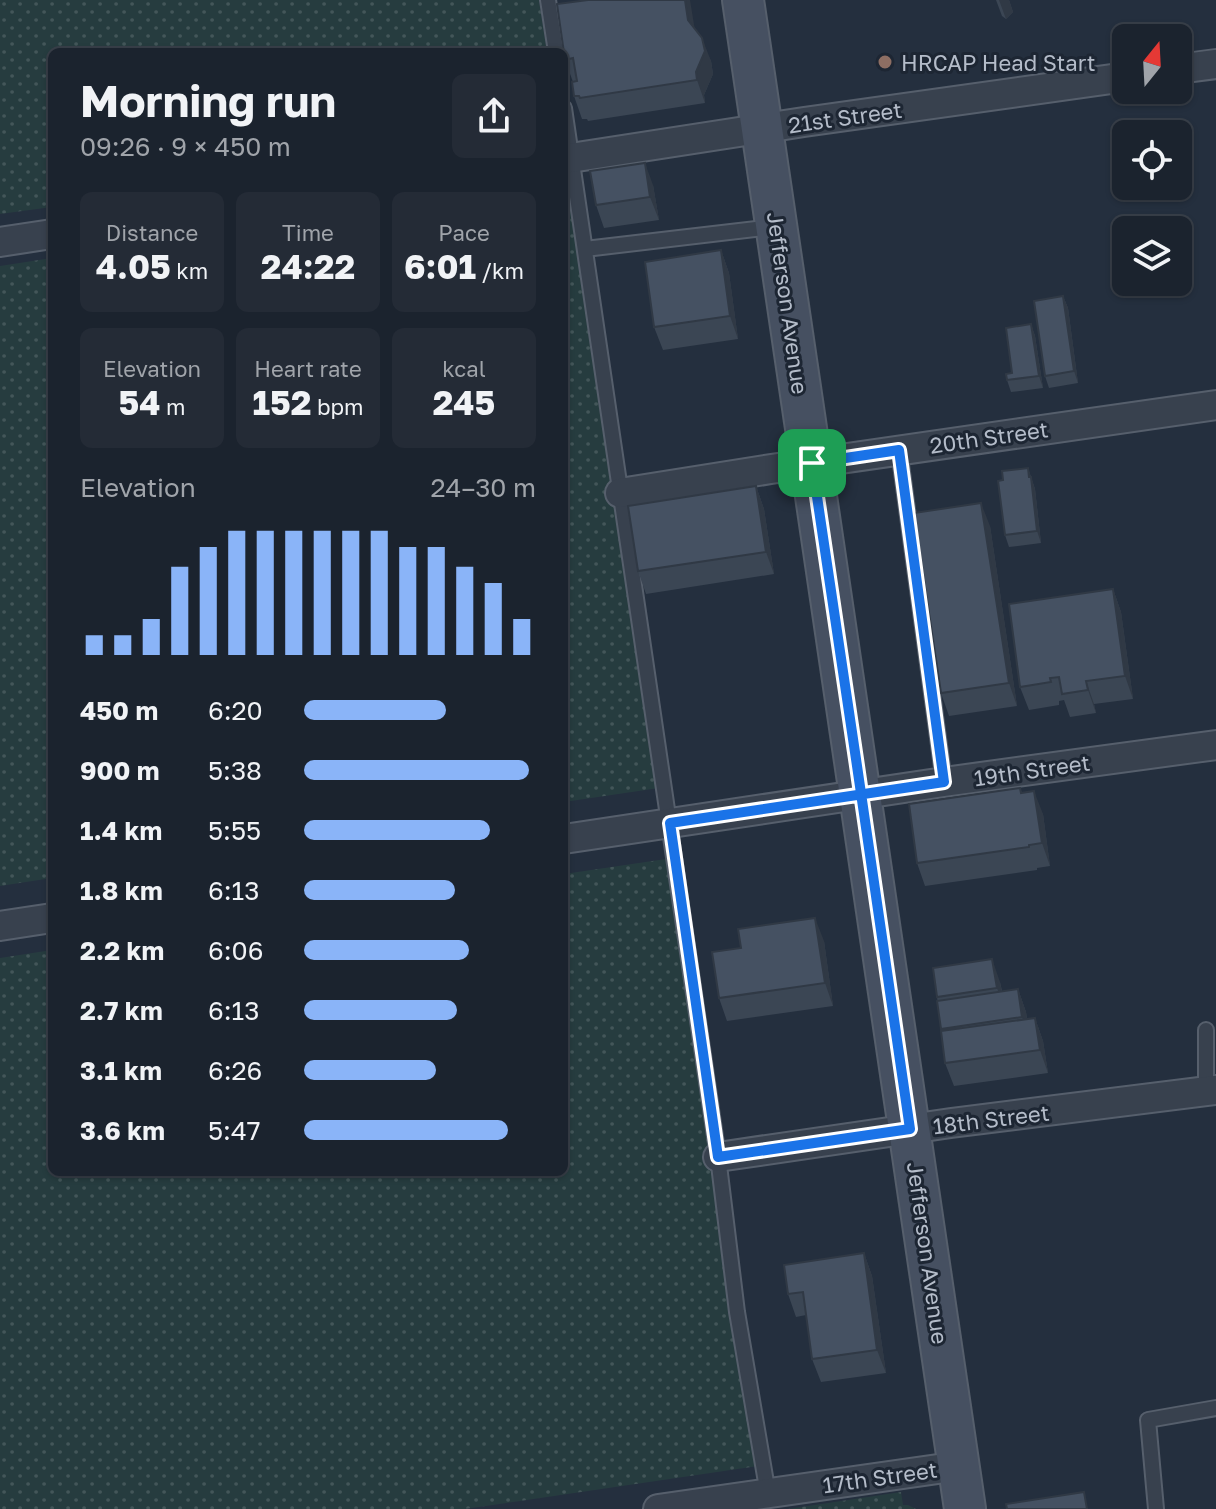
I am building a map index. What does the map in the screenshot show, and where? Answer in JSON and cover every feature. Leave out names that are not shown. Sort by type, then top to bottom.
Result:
[{"type":"main road","name":"Jefferson Avenue","points":[[743,0],[965,1509]]},
{"type":"street","points":[[1192,67],[1216,64]]},
{"type":"street","name":"21st Street","points":[[568,158],[1112,79]]},
{"type":"street","points":[[0,242],[48,235]]},
{"type":"street","name":"20th Street","points":[[620,493],[1216,405]]},
{"type":"street","name":"19th Street","points":[[568,838],[1216,745]]},
{"type":"street","points":[[0,926],[48,919]]},
{"type":"street","name":"18th Street","points":[[718,1157],[1211,1090]]},
{"type":"street","name":"17th Street","points":[[658,1509],[959,1466]]},
{"type":"lane","points":[[548,0],[555,48]]},
{"type":"lane","points":[[568,158],[585,249],[670,823],[737,1312],[768,1494]]},
{"type":"lane","points":[[585,249],[777,227]]},
{"type":"lane","points":[[899,450],[944,782]]},
{"type":"lane","points":[[1206,1030],[1211,1090]]},
{"type":"lane","points":[[1156,1509],[1148,1420],[1216,1408]]},
{"type":"green space","points":[[0,0],[539,0],[546,48],[48,48],[48,208],[0,214]]},
{"type":"green space","points":[[568,189],[659,788],[568,801]]},
{"type":"green space","points":[[48,259],[48,879],[0,886],[0,266]]},
{"type":"green space","points":[[666,859],[758,1466],[465,1509],[0,1509],[0,958],[48,951],[48,1176],[568,1176],[568,873]]},
{"type":"green space","points":[[901,1492],[903,1505],[916,1509],[788,1509]]},
{"type":"building","points":[[588,0],[685,0],[688,20],[702,38],[705,51],[696,72],[697,80],[580,98],[574,96],[572,82],[577,81],[573,58],[568,59],[568,48],[563,48],[557,4]]},
{"type":"building","points":[[645,163],[650,197],[596,205],[590,171]]},
{"type":"building","points":[[721,250],[730,316],[654,327],[645,262]]},
{"type":"building","points":[[1063,296],[1074,371],[1045,376],[1034,301]]},
{"type":"building","points":[[1031,324],[1039,376],[1007,380],[1006,374],[1012,373],[1006,328]]},
{"type":"building","points":[[1028,468],[1037,531],[1005,535],[998,481],[1003,480],[1002,471]]},
{"type":"building","points":[[756,486],[766,552],[638,571],[628,506]]},
{"type":"building","points":[[981,503],[1009,683],[941,693],[914,513]]},
{"type":"building","points":[[1113,589],[1125,676],[1086,681],[1088,690],[1062,694],[1059,677],[1050,678],[1051,682],[1020,687],[1009,604]]},
{"type":"building","points":[[1020,788],[1021,793],[1034,791],[1042,843],[917,863],[909,804]]},
{"type":"building","points":[[815,918],[825,983],[719,998],[712,952],[741,948],[738,929]]},
{"type":"building","points":[[992,959],[997,988],[937,997],[933,968]]},
{"type":"building","points":[[1018,989],[1022,1017],[941,1029],[937,1001]]},
{"type":"building","points":[[1035,1018],[1040,1050],[945,1063],[941,1031]]},
{"type":"building","points":[[864,1253],[877,1350],[812,1359],[803,1292],[788,1294],[784,1265]]},
{"type":"building","points":[[1084,1492],[1087,1509],[1007,1509],[1006,1504]]},
{"type":"place","name":"HRCAP Head Start","points":[[885,62]]},
{"type":"route","points":[[812,463],[856,759],[861,795],[892,1009],[910,1129],[718,1157],[670,823],[861,795],[944,782],[899,450],[812,463]]}]
